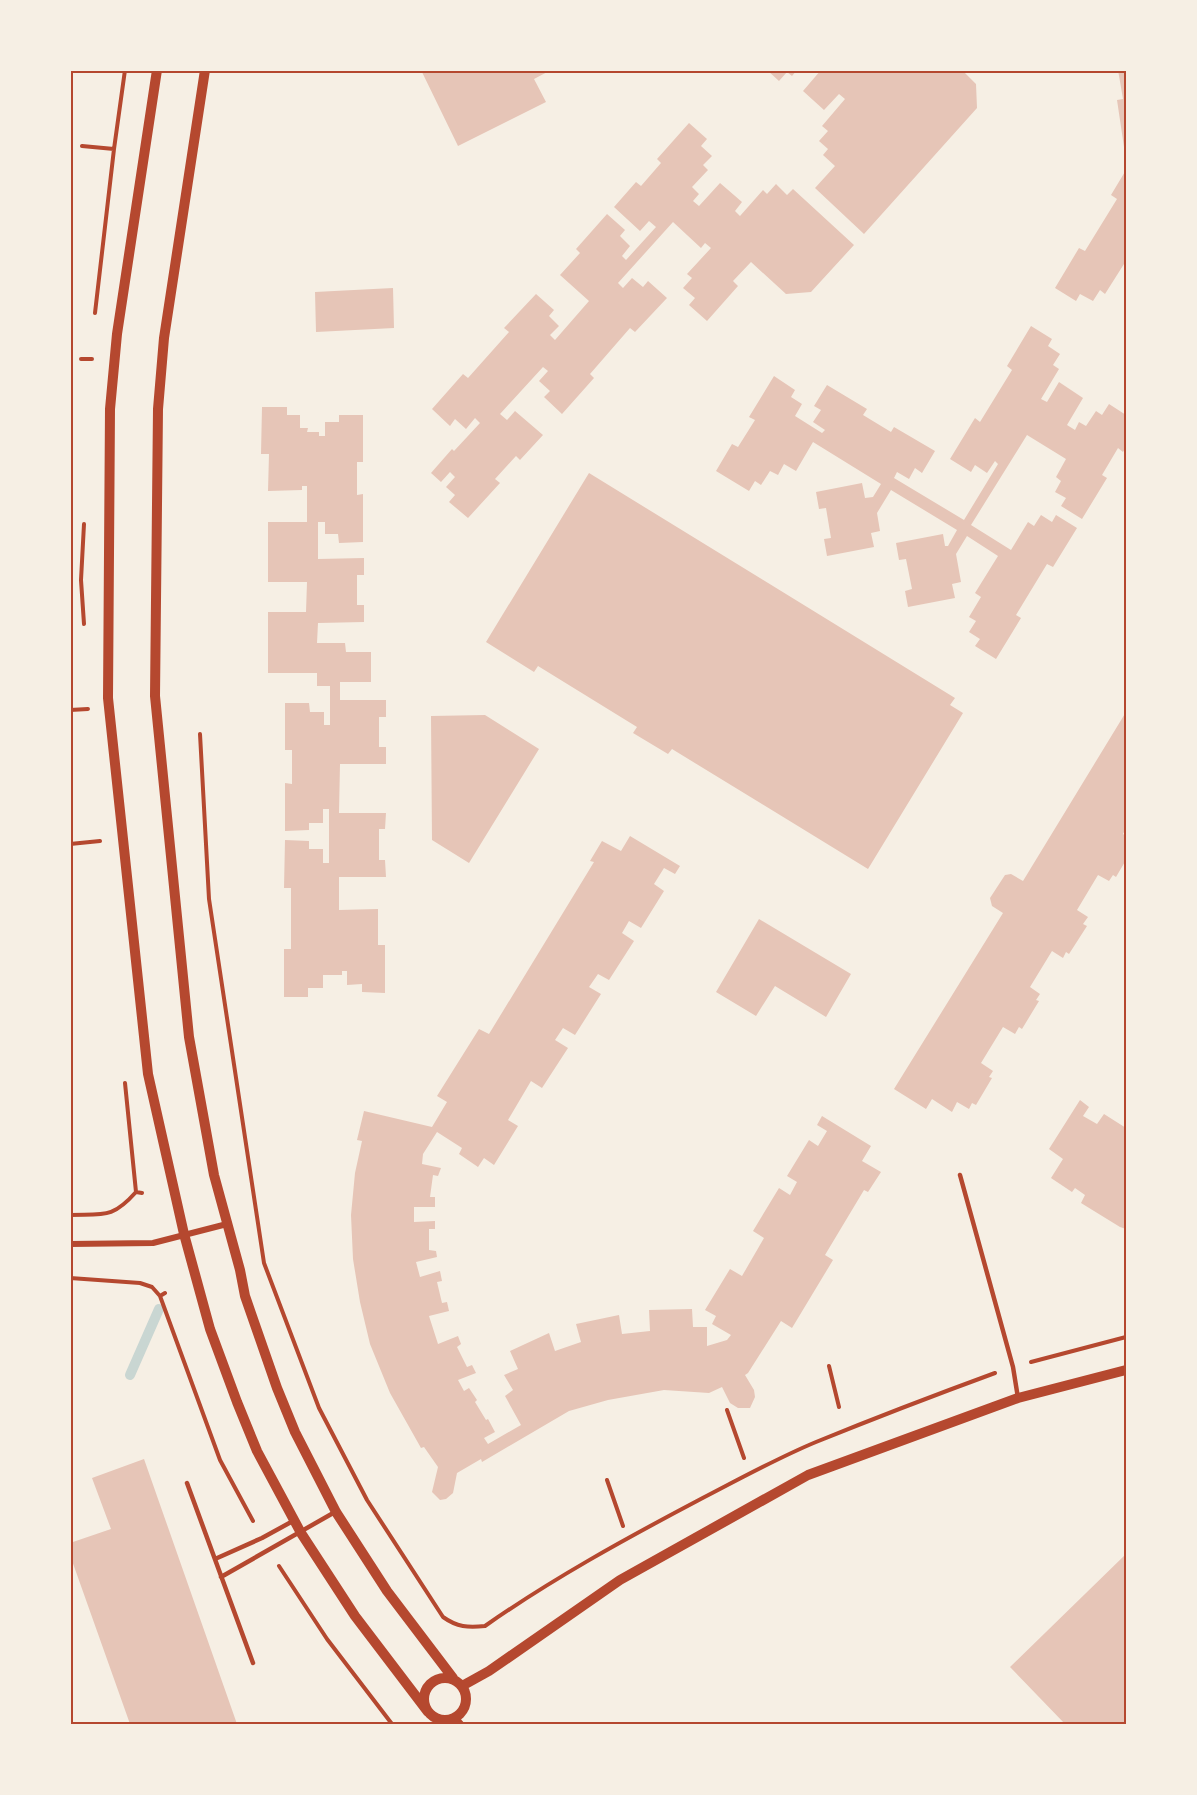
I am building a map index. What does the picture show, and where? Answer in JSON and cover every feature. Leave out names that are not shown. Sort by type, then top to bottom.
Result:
[{"type":"street","points":[[157,70],[117,334],[110,409],[108,698],[148,1074],[184,1234],[210,1329],[257,1450],[301,1533],[355,1616],[428,1712],[440,1720],[459,1721],[466,1703],[466,1693],[387,1591],[336,1512],[295,1432],[277,1388],[245,1296],[214,1175],[189,1037],[155,696],[158,409],[164,338],[204,70]]},
{"type":"street","points":[[70,1244],[153,1243],[227,1224]]},
{"type":"street","points":[[462,1686],[489,1671],[620,1580],[808,1475],[1018,1398],[1126,1370]]},
{"type":"street","points":[[428,1712],[423,1700],[427,1687],[438,1678],[453,1678]]},
{"type":"lane","points":[[960,1175],[1013,1367],[1018,1398]]},
{"type":"lane","points":[[187,1483],[253,1663]]},
{"type":"lane","points":[[221,1577],[336,1512]]},
{"type":"lane","points":[[215,1559],[262,1538],[294,1520]]},
{"type":"path","points":[[82,146],[114,149]]},
{"type":"path","points":[[81,359],[93,359]]},
{"type":"path","points":[[70,710],[88,709]]},
{"type":"path","points":[[200,734],[210,899],[264,1263],[319,1408],[367,1500],[443,1617],[453,1624],[466,1628],[485,1626],[616,1544],[750,1473],[816,1442],[887,1413],[1013,1367],[1126,1337]]},
{"type":"path","points":[[70,844],[100,841]]},
{"type":"path","points":[[70,1215],[107,1214],[122,1207],[136,1192]]},
{"type":"path","points":[[70,1278],[140,1283],[152,1287],[160,1296]]},
{"type":"path","points":[[829,1366],[839,1407]]},
{"type":"path","points":[[727,1410],[744,1458]]},
{"type":"path","points":[[607,1480],[623,1526]]},
{"type":"building","points":[[421,70],[551,70],[534,79],[546,102],[458,146]]},
{"type":"building","points":[[767,70],[797,70],[792,76],[787,72],[779,81]]},
{"type":"building","points":[[821,70],[962,70],[976,84],[977,108],[864,234],[815,188],[835,166],[823,155],[828,149],[819,141],[828,131],[822,126],[845,99],[839,94],[824,110],[803,91]]},
{"type":"building","points":[[1118,70],[1126,70],[1126,146],[1124,147],[1117,100],[1123,99]]},
{"type":"building","points":[[689,123],[707,139],[701,146],[712,156],[703,165],[708,170],[692,187],[699,194],[693,201],[699,206],[720,183],[742,202],[735,211],[740,216],[763,190],[767,194],[776,184],[787,195],[793,189],[854,245],[811,292],[786,294],[751,262],[733,281],[738,286],[707,321],[689,305],[695,298],[683,288],[692,278],[687,274],[711,248],[705,243],[701,248],[673,222],[618,283],[623,288],[632,278],[643,287],[648,281],[667,298],[635,332],[630,328],[590,374],[594,378],[562,414],[544,397],[550,391],[539,381],[548,371],[543,367],[500,414],[507,420],[515,411],[543,435],[520,460],[516,456],[495,479],[500,483],[468,518],[449,502],[455,495],[446,487],[455,477],[450,472],[441,482],[431,473],[480,423],[475,418],[466,429],[455,419],[450,426],[432,409],[463,374],[468,378],[509,332],[504,328],[536,294],[554,310],[549,316],[559,326],[550,335],[555,340],[589,301],[560,275],[580,253],[576,249],[607,214],[625,230],[620,236],[630,246],[622,256],[626,260],[656,227],[649,221],[640,231],[614,207],[636,182],[641,186],[661,163],[657,159]]},
{"type":"building","points":[[1126,170],[1126,266],[1124,264],[1105,294],[1100,290],[1093,301],[1080,294],[1076,301],[1055,288],[1079,248],[1085,251],[1117,199],[1111,195]]},
{"type":"building","points":[[393,288],[394,328],[316,332],[315,292]]},
{"type":"building","points":[[1031,326],[1052,339],[1048,346],[1060,354],[1053,365],[1059,369],[1041,399],[1047,402],[1059,382],[1083,398],[1067,425],[1075,430],[1079,422],[1086,426],[1096,411],[1102,415],[1109,404],[1126,415],[1126,447],[1123,452],[1118,448],[1102,475],[1107,478],[1082,519],[1061,506],[1066,498],[1055,492],[1061,481],[1056,477],[1066,459],[1027,435],[971,525],[1011,550],[1028,522],[1034,526],[1041,515],[1052,522],[1056,515],[1077,528],[1053,567],[1047,564],[1016,615],[1021,618],[996,659],[975,646],[980,639],[969,632],[976,621],[969,617],[981,597],[975,593],[998,556],[967,536],[956,554],[961,582],[952,584],[955,598],[908,607],[905,591],[912,589],[906,559],[899,560],[896,543],[943,534],[945,546],[948,546],[957,530],[891,490],[877,513],[880,531],[871,533],[874,547],[827,556],[824,539],[831,538],[826,508],[819,509],[816,492],[862,483],[865,498],[873,497],[881,484],[813,442],[796,471],[784,464],[778,475],[770,471],[761,485],[755,481],[749,491],[716,471],[732,444],[738,447],[755,420],[749,417],[774,376],[795,390],[791,397],[802,404],[795,416],[822,433],[825,430],[813,422],[821,410],[814,406],[827,385],[867,409],[863,415],[891,432],[894,427],[935,451],[922,473],[915,468],[909,479],[897,472],[894,478],[964,520],[998,464],[995,461],[987,473],[975,465],[971,472],[950,459],[975,418],[980,422],[1012,370],[1007,366]]},
{"type":"building","points":[[262,407],[287,407],[287,415],[300,415],[300,428],[308,428],[307,432],[319,432],[319,436],[325,436],[325,422],[339,422],[339,415],[363,415],[363,462],[357,462],[357,495],[363,494],[363,542],[339,543],[338,534],[325,534],[325,522],[318,522],[318,559],[364,558],[364,575],[357,575],[357,605],[364,605],[364,622],[318,623],[317,643],[345,643],[346,652],[371,652],[371,682],[340,682],[340,700],[386,700],[386,717],[379,717],[379,747],[386,747],[386,764],[340,764],[339,813],[386,813],[385,829],[379,829],[379,860],[385,860],[386,877],[339,877],[339,910],[378,909],[378,945],[385,945],[385,993],[362,992],[362,984],[347,985],[347,971],[342,971],[342,975],[323,975],[323,988],[308,988],[308,997],[284,997],[284,949],[291,949],[291,888],[284,888],[285,840],[309,841],[309,849],[323,849],[323,863],[329,863],[329,809],[323,809],[323,823],[309,823],[309,830],[285,831],[285,783],[292,784],[292,750],[285,750],[285,703],[309,703],[310,712],[324,712],[324,725],[330,725],[330,686],[317,686],[317,673],[268,673],[268,612],[306,612],[307,582],[268,582],[268,522],[307,522],[307,486],[302,486],[302,490],[268,491],[269,454],[261,454]]},
{"type":"building","points":[[589,473],[955,698],[950,705],[963,713],[868,869],[672,749],[668,754],[633,733],[637,727],[538,666],[534,672],[486,642]]},
{"type":"building","points":[[1126,712],[1126,828],[1123,834],[1126,836],[1126,860],[1116,877],[1113,875],[1109,881],[1098,875],[1077,910],[1088,917],[1083,924],[1087,926],[1069,954],[1066,952],[1063,958],[1052,951],[1030,987],[1040,994],[1036,1000],[1039,1001],[1022,1029],[1019,1027],[1015,1034],[1003,1027],[981,1063],[993,1071],[989,1077],[992,1078],[976,1105],[972,1103],[969,1109],[957,1102],[952,1112],[932,1099],[926,1109],[894,1089],[1003,913],[992,906],[990,898],[1005,875],[1011,874],[1023,881]]},
{"type":"building","points":[[485,715],[539,749],[469,863],[432,840],[431,716]]},
{"type":"building","points":[[630,836],[680,866],[675,874],[664,868],[654,884],[664,891],[641,928],[629,921],[622,933],[634,941],[609,980],[598,974],[589,987],[601,994],[575,1035],[563,1028],[555,1040],[568,1048],[542,1088],[531,1081],[508,1120],[518,1126],[494,1165],[484,1158],[478,1167],[459,1154],[462,1148],[437,1132],[423,1154],[422,1164],[441,1168],[438,1176],[433,1175],[430,1197],[435,1197],[435,1207],[414,1207],[414,1222],[435,1221],[435,1229],[429,1229],[429,1250],[436,1251],[437,1257],[416,1262],[420,1277],[440,1271],[442,1281],[437,1282],[442,1303],[447,1302],[449,1311],[429,1316],[438,1344],[458,1336],[461,1344],[457,1347],[467,1367],[472,1365],[476,1373],[458,1380],[464,1391],[469,1388],[477,1400],[475,1402],[495,1432],[484,1438],[488,1444],[521,1425],[505,1396],[513,1390],[504,1375],[518,1369],[510,1351],[549,1333],[555,1351],[581,1342],[576,1324],[619,1315],[622,1334],[650,1331],[649,1310],[692,1309],[693,1327],[707,1327],[707,1346],[727,1340],[731,1335],[712,1324],[716,1316],[705,1310],[730,1269],[742,1276],[764,1238],[753,1231],[779,1188],[790,1195],[797,1182],[787,1176],[809,1140],[818,1146],[827,1131],[817,1125],[822,1116],[871,1146],[862,1161],[881,1172],[868,1192],[864,1190],[825,1255],[833,1260],[792,1328],[781,1321],[745,1375],[754,1390],[755,1397],[750,1408],[738,1408],[730,1403],[722,1387],[709,1393],[664,1390],[608,1400],[569,1411],[482,1462],[481,1459],[457,1473],[453,1493],[446,1499],[440,1500],[432,1492],[438,1467],[424,1447],[421,1448],[390,1393],[370,1344],[360,1302],[353,1259],[351,1215],[355,1173],[362,1141],[357,1140],[364,1111],[432,1127],[447,1102],[437,1096],[479,1029],[489,1034],[594,862],[590,861],[602,841],[621,851]]},
{"type":"building","points":[[759,919],[851,974],[826,1017],[775,986],[756,1016],[716,992]]},
{"type":"building","points":[[1080,1100],[1089,1107],[1083,1116],[1097,1124],[1104,1114],[1126,1128],[1126,1229],[1081,1203],[1085,1195],[1075,1188],[1072,1192],[1051,1178],[1063,1159],[1049,1149]]},
{"type":"building","points":[[144,1459],[237,1724],[130,1724],[70,1555],[70,1543],[111,1529],[92,1478]]},
{"type":"building","points":[[1126,1554],[1126,1724],[1065,1724],[1010,1667]]},
{"type":"waterway","points":[[130,1375],[159,1309]]}]
